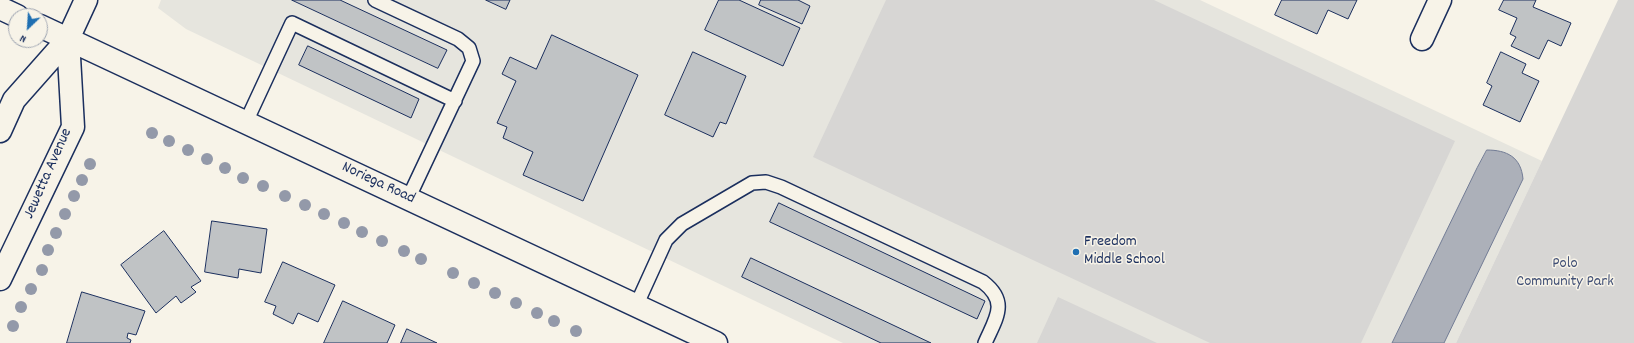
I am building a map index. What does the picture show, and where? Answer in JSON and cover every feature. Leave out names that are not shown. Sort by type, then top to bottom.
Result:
[{"type":"street","name":"Jewetta Avenue","points":[[0,131],[14,100],[68,39],[86,0]]},
{"type":"street","points":[[1422,39],[1440,0]]},
{"type":"street","name":"Noriega Road","points":[[48,30],[716,343]]},
{"type":"street","name":"Jewetta Avenue","points":[[0,279],[73,127],[68,39]]},
{"type":"lane","points":[[375,0],[458,39],[470,48],[473,61],[408,198]]},
{"type":"lane","points":[[246,122],[292,23],[455,101]]},
{"type":"lane","points":[[636,306],[666,240],[682,224],[752,183],[766,182],[781,187],[983,282],[994,291],[998,300],[997,315],[985,343]]},
{"type":"shaded area","name":"Freedom Middle School","points":[[161,0],[1200,0],[1542,161],[1456,343],[843,343],[186,29],[158,8]]},
{"type":"shaded area","points":[[1487,150],[1501,151],[1512,156],[1522,171],[1523,179],[1444,343],[1392,343],[1477,168]]},
{"type":"green space","points":[[886,0],[1154,0],[1455,141],[1361,343],[1210,343],[813,157]]},
{"type":"green space","name":"Polo Community Park","points":[[1618,0],[1634,0],[1634,343],[1456,343]]},
{"type":"green space","points":[[1058,297],[1157,343],[1037,343]]},
{"type":"building","points":[[292,0],[340,0],[447,50],[438,68]]},
{"type":"building","points":[[486,0],[510,0],[506,9]]},
{"type":"building","points":[[719,0],[739,0],[800,28],[783,66],[705,30]]},
{"type":"building","points":[[761,0],[798,0],[810,6],[802,24],[759,5]]},
{"type":"building","points":[[1282,0],[1357,0],[1348,19],[1328,10],[1317,34],[1275,15]]},
{"type":"building","points":[[1504,0],[1536,0],[1533,7],[1571,23],[1561,46],[1548,40],[1539,59],[1511,46],[1516,37],[1510,34],[1517,18],[1499,10]]},
{"type":"building","points":[[552,35],[638,75],[583,201],[523,175],[533,152],[503,138],[507,127],[497,123],[516,81],[502,74],[510,57],[536,69]]},
{"type":"building","points":[[308,46],[419,99],[411,118],[299,65]]},
{"type":"building","points":[[693,52],[746,76],[726,124],[720,122],[713,137],[665,115]]},
{"type":"building","points":[[1501,52],[1526,64],[1522,73],[1539,81],[1520,122],[1483,105],[1492,86],[1487,83]]},
{"type":"building","points":[[779,203],[985,301],[977,319],[770,222]]},
{"type":"building","points":[[212,221],[267,229],[261,273],[239,269],[238,278],[205,272]]},
{"type":"building","points":[[164,231],[201,281],[191,287],[196,292],[181,303],[176,296],[156,313],[121,265]]},
{"type":"building","points":[[751,258],[931,343],[881,343],[742,277]]},
{"type":"building","points":[[283,262],[335,285],[318,322],[298,313],[293,324],[273,314],[276,306],[265,302]]},
{"type":"building","points":[[82,292],[145,311],[136,335],[128,333],[127,338],[131,340],[130,343],[67,343]]},
{"type":"building","points":[[343,301],[395,325],[387,343],[324,343]]},
{"type":"building","points":[[407,329],[437,343],[401,343]]},
{"type":"place","name":"Freedom Middle School","points":[[1076,252]]}]
